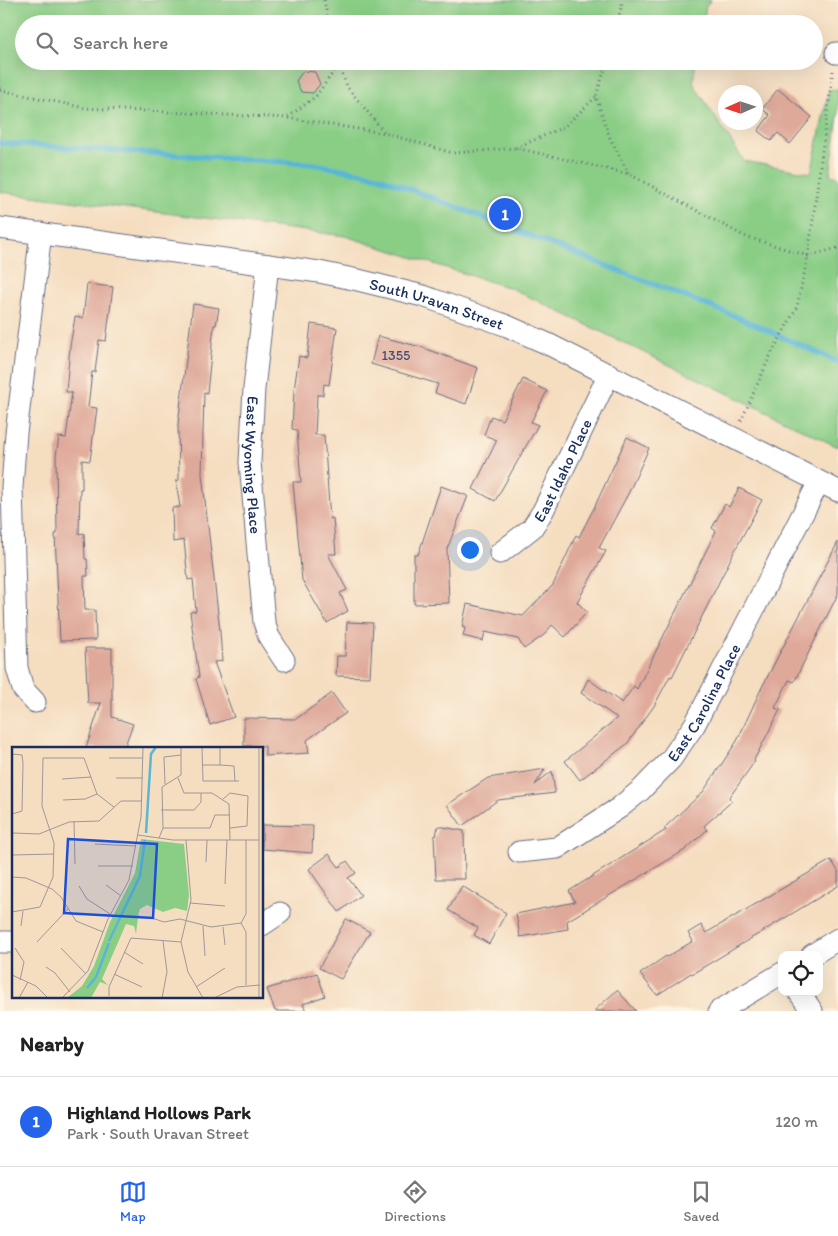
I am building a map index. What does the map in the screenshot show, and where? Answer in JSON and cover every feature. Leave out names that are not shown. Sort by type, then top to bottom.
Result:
[{"type":"street","name":"South Uravan Street","points":[[0,228],[319,272],[423,296],[513,329],[609,374],[838,491]]},
{"type":"street","points":[[35,702],[24,689],[17,668],[12,487],[16,433],[41,233]]},
{"type":"street","name":"East Wyoming Place","points":[[268,266],[254,389],[250,462],[264,622],[269,637],[284,660]]},
{"type":"street","name":"East Idaho Place","points":[[500,553],[532,528],[543,511],[609,374]]},
{"type":"street","name":"East Carolina Place","points":[[519,852],[557,848],[580,835],[641,790],[670,759],[695,724],[819,482]]},
{"type":"street","points":[[264,924],[280,913]]},
{"type":"street","points":[[818,951],[838,939]]},
{"type":"street","points":[[719,1011],[778,975]]},
{"type":"street","points":[[802,996],[812,1011]]},
{"type":"path","points":[[324,0],[327,15]]},
{"type":"path","points":[[619,15],[623,0]]},
{"type":"path","points":[[732,437],[746,412],[771,354],[797,307],[808,256],[837,53]]},
{"type":"path","points":[[288,118],[316,96],[335,70]]},
{"type":"path","points":[[340,70],[348,88],[384,133]]},
{"type":"path","points":[[516,148],[564,127],[596,97],[604,70]]},
{"type":"path","points":[[0,90],[85,108],[288,118],[384,133],[453,153],[516,148],[629,174],[744,236],[808,256],[838,248]]},
{"type":"path","points":[[596,97],[610,138],[629,174]]},
{"type":"green space","points":[[0,0],[711,0],[706,6],[704,15],[15,15],[15,70],[695,70],[693,83],[718,121],[718,130],[724,130],[744,161],[811,173],[829,90],[838,89],[838,115],[830,175],[838,177],[838,447],[513,289],[345,236],[0,192]]},
{"type":"building","points":[[303,71],[315,72],[320,84],[313,93],[301,92],[296,81]]},
{"type":"building","points":[[778,89],[812,117],[790,144],[778,133],[771,141],[758,131],[763,130],[763,124],[770,115],[763,108]]},
{"type":"building","points":[[87,284],[113,287],[106,341],[99,340],[95,372],[92,372],[88,407],[97,408],[90,461],[82,460],[82,489],[80,489],[79,534],[84,533],[88,576],[84,576],[85,610],[95,610],[96,640],[60,641],[55,534],[57,534],[56,456],[59,437],[66,438],[72,392],[66,392],[70,346],[75,317],[83,318]]},
{"type":"building","points":[[193,304],[219,308],[216,325],[214,325],[207,393],[204,392],[202,474],[222,661],[214,662],[234,717],[210,725],[196,679],[199,677],[190,612],[196,611],[193,579],[188,580],[184,540],[173,542],[172,508],[180,507],[176,481],[179,480],[178,424]]},
{"type":"building","points":[[311,324],[337,328],[329,385],[324,384],[323,395],[317,395],[315,435],[324,435],[330,519],[333,518],[336,554],[328,554],[347,590],[340,593],[348,611],[327,623],[302,580],[293,482],[301,482],[297,430],[292,429],[294,390],[299,356],[307,358]]},
{"type":"building","points":[[378,336],[421,347],[478,368],[466,404],[435,393],[438,384],[371,364]]},
{"type":"building","points":[[523,379],[547,391],[531,422],[538,425],[495,501],[473,489],[497,440],[484,435],[491,416],[502,420]]},
{"type":"building","points":[[627,437],[649,448],[629,492],[599,548],[606,551],[577,602],[587,612],[565,637],[552,625],[544,635],[524,649],[518,639],[485,632],[483,641],[463,636],[465,628],[462,627],[467,604],[523,616],[553,585],[576,535],[579,537],[595,506]]},
{"type":"building","points":[[441,486],[468,496],[447,549],[449,603],[414,604],[414,555],[418,555]]},
{"type":"building","points":[[739,488],[762,500],[672,677],[670,676],[654,706],[627,744],[580,780],[565,761],[617,718],[581,693],[588,679],[622,703],[634,686],[637,689],[716,531],[712,528],[725,504],[729,507]]},
{"type":"building","points":[[838,542],[838,594],[794,682],[789,680],[775,708],[780,710],[755,761],[729,798],[732,801],[704,826],[707,830],[685,850],[567,921],[568,929],[520,937],[516,914],[575,902],[569,891],[666,830],[664,828],[703,792],[737,741],[761,689]]},
{"type":"building","points":[[347,622],[373,623],[370,677],[336,676],[337,656],[345,656]]},
{"type":"building","points":[[85,648],[112,648],[112,717],[133,724],[124,747],[86,747],[101,703],[88,703]]},
{"type":"building","points":[[332,693],[346,713],[307,740],[309,753],[265,756],[265,746],[244,746],[244,718],[296,719]]},
{"type":"building","points":[[545,769],[535,785],[552,771],[555,793],[498,800],[462,826],[447,805],[488,778]]},
{"type":"building","points":[[264,825],[313,826],[312,853],[264,849]]},
{"type":"building","points":[[438,826],[464,831],[465,879],[436,879],[434,836],[436,836]]},
{"type":"building","points":[[329,854],[339,867],[347,861],[356,873],[348,878],[361,895],[339,912],[309,869]]},
{"type":"building","points":[[831,860],[838,871],[838,886],[657,995],[640,974],[666,956],[693,941],[688,933],[701,925],[706,933]]},
{"type":"building","points":[[462,886],[506,913],[489,944],[474,935],[478,928],[448,910]]},
{"type":"building","points":[[346,919],[370,932],[341,979],[319,968]]},
{"type":"building","points":[[317,973],[325,996],[303,1004],[306,1011],[275,1011],[267,989]]},
{"type":"building","points":[[617,990],[636,1011],[594,1011]]},
{"type":"waterway","points":[[0,143],[314,164],[377,176],[740,318],[838,362]]},
{"type":"place","name":"Highland Hollows Park","points":[[505,214]]}]
